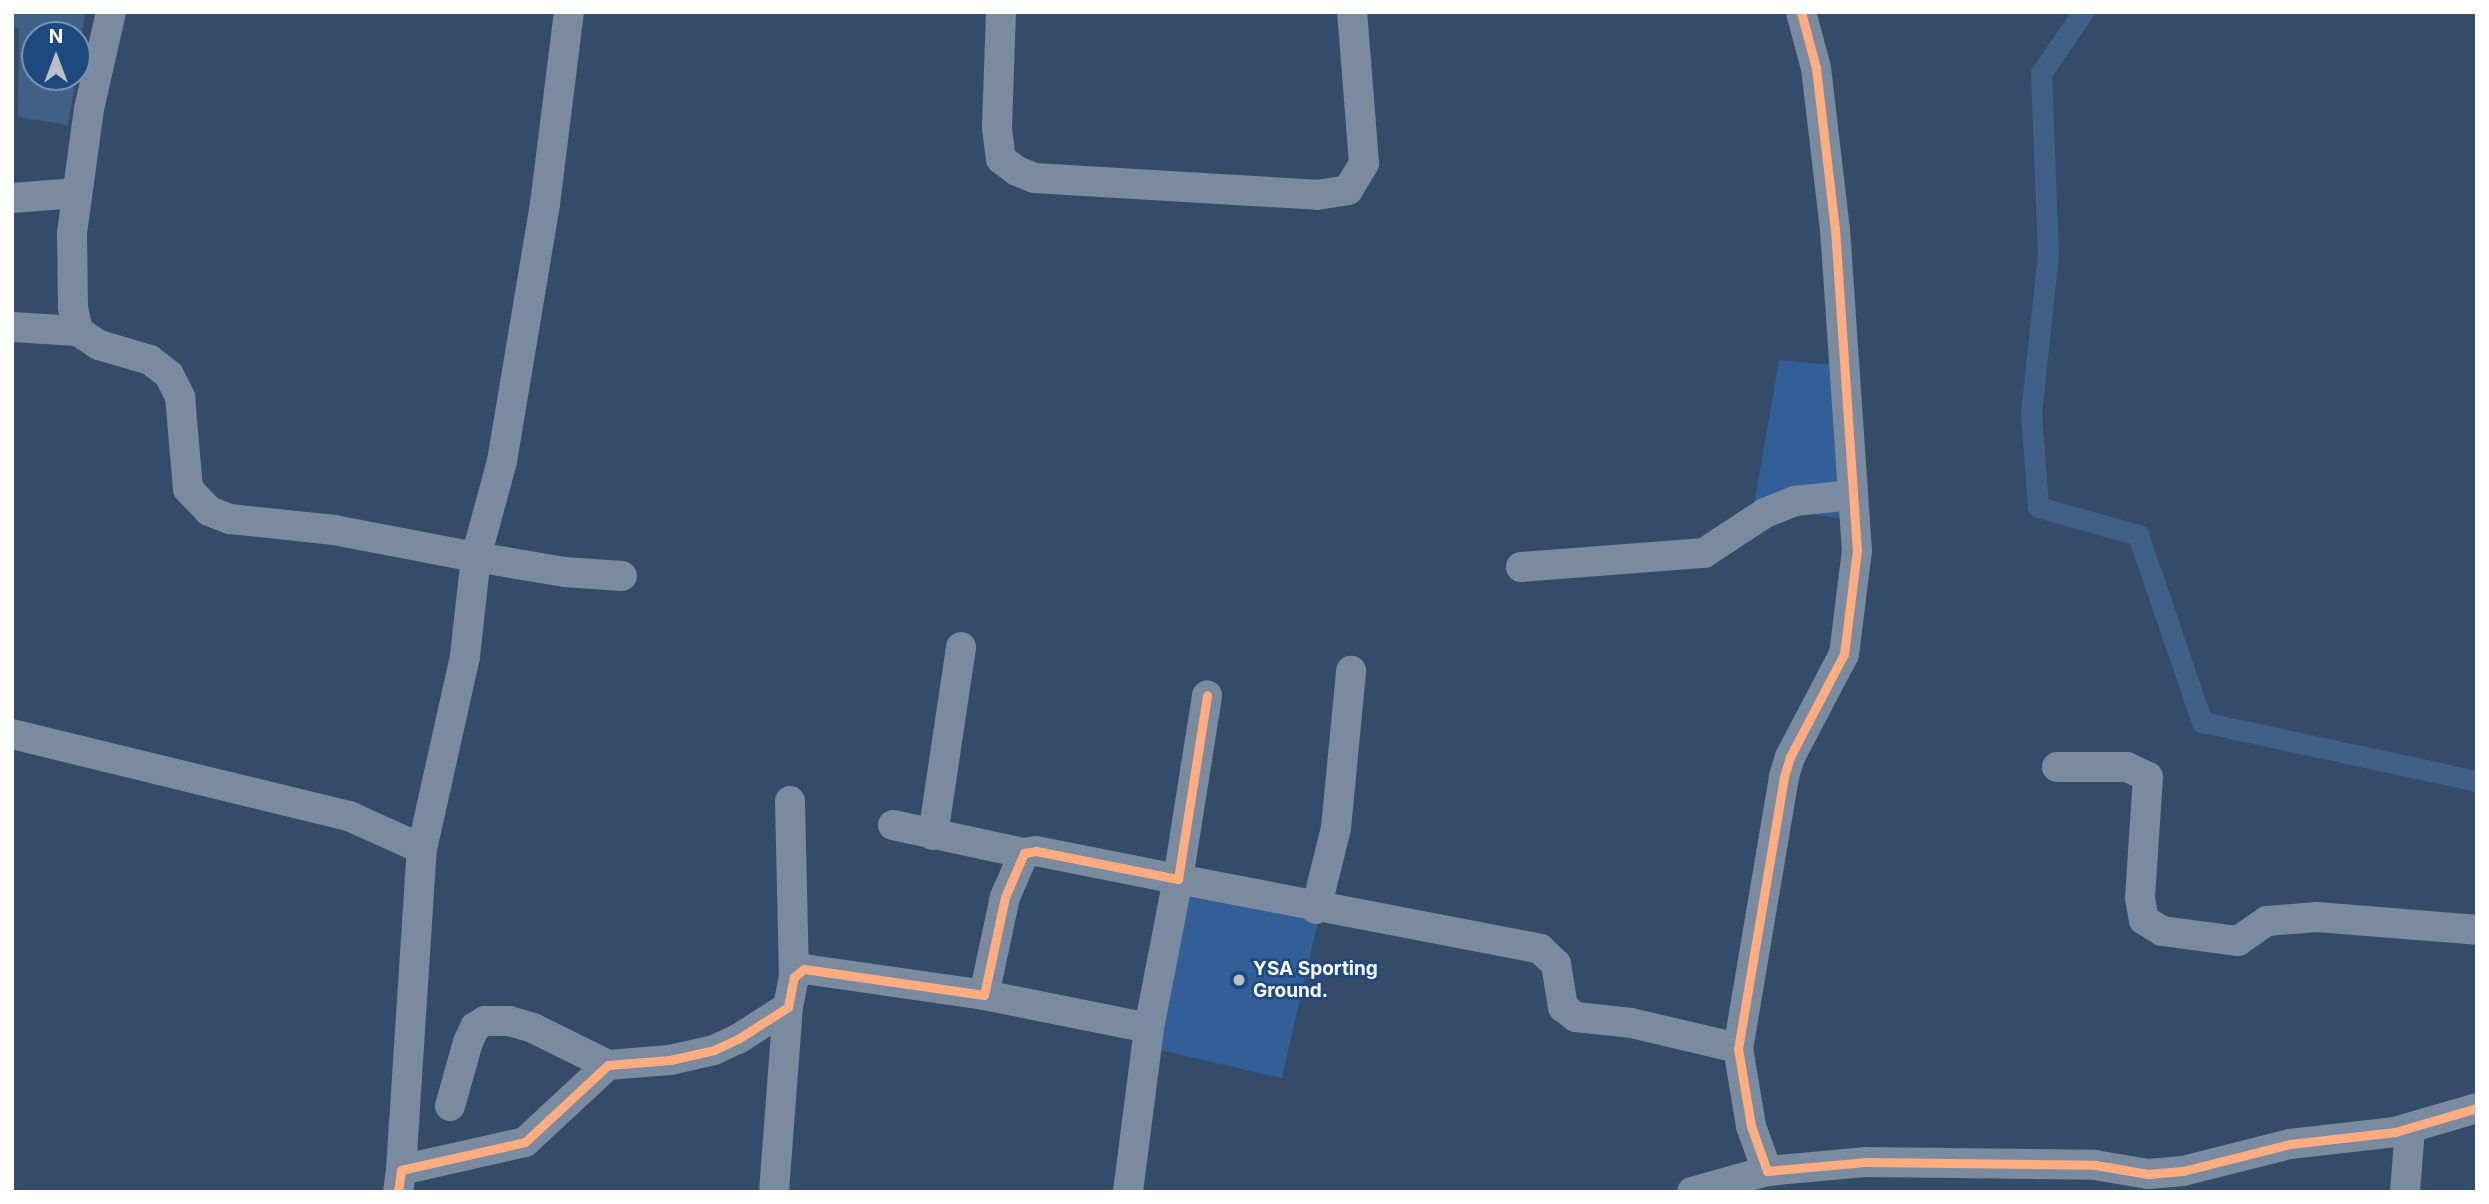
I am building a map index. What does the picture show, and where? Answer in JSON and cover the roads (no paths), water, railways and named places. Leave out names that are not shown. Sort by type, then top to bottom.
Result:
[{"type":"street","points":[[78,331],[73,307],[72,233],[89,110],[111,12]]},
{"type":"street","points":[[569,12],[545,204],[486,559],[422,849],[399,1181],[525,1142],[608,1065]]},
{"type":"street","points":[[1001,12],[997,128],[1001,159],[1017,171],[1045,178],[1317,195],[1348,190],[1364,163],[1352,12]]},
{"type":"street","points":[[1767,1171],[1751,1126],[1738,1048],[1784,777],[1800,738],[1827,693],[1849,639],[1857,550],[1834,216],[1816,68],[1801,12]]},
{"type":"street","points":[[12,198],[77,193]]},
{"type":"street","points":[[12,327],[78,331],[99,345],[150,360],[169,375],[180,397],[188,489],[209,511],[230,519],[334,530],[536,568],[622,576]]},
{"type":"street","points":[[1521,567],[1704,553],[1765,513],[1795,501],[1852,495]]},
{"type":"street","points":[[933,835],[961,647]]},
{"type":"street","points":[[1316,909],[1336,828],[1351,671]]},
{"type":"street","points":[[1128,1192],[1149,1028],[1178,879],[1207,695]]},
{"type":"street","points":[[12,734],[349,816],[422,849]]},
{"type":"street","points":[[2057,766],[2127,767],[2148,777],[2140,898],[2144,920],[2162,931],[2238,941],[2267,921],[2317,917],[2477,930]]},
{"type":"street","points":[[774,1192],[788,1007],[794,978],[790,801]]},
{"type":"street","points":[[893,825],[1024,853],[1035,851],[1178,879],[1316,909],[1499,938],[1540,949],[1556,964],[1563,1007],[1576,1017],[1631,1023],[1738,1048]]},
{"type":"street","points":[[984,995],[1005,897],[1024,853]]},
{"type":"street","points":[[794,978],[813,968],[984,995],[1149,1028]]},
{"type":"street","points":[[450,1106],[468,1042],[475,1027],[485,1021],[509,1021],[533,1028],[608,1065],[714,1050],[788,1007]]},
{"type":"street","points":[[1692,1192],[1767,1171],[1797,1166],[1919,1162],[2095,1165],[2148,1183],[2209,1178],[2290,1144],[2410,1128],[2477,1108]]},
{"type":"street","points":[[2405,1192],[2410,1128]]},
{"type":"waterway","points":[[2083,12],[2041,73],[2048,254],[2031,413],[2038,507],[2138,535],[2202,722],[2477,781]]},
{"type":"place","name":"YSA Sporting Ground.","points":[[1239,980]]}]
